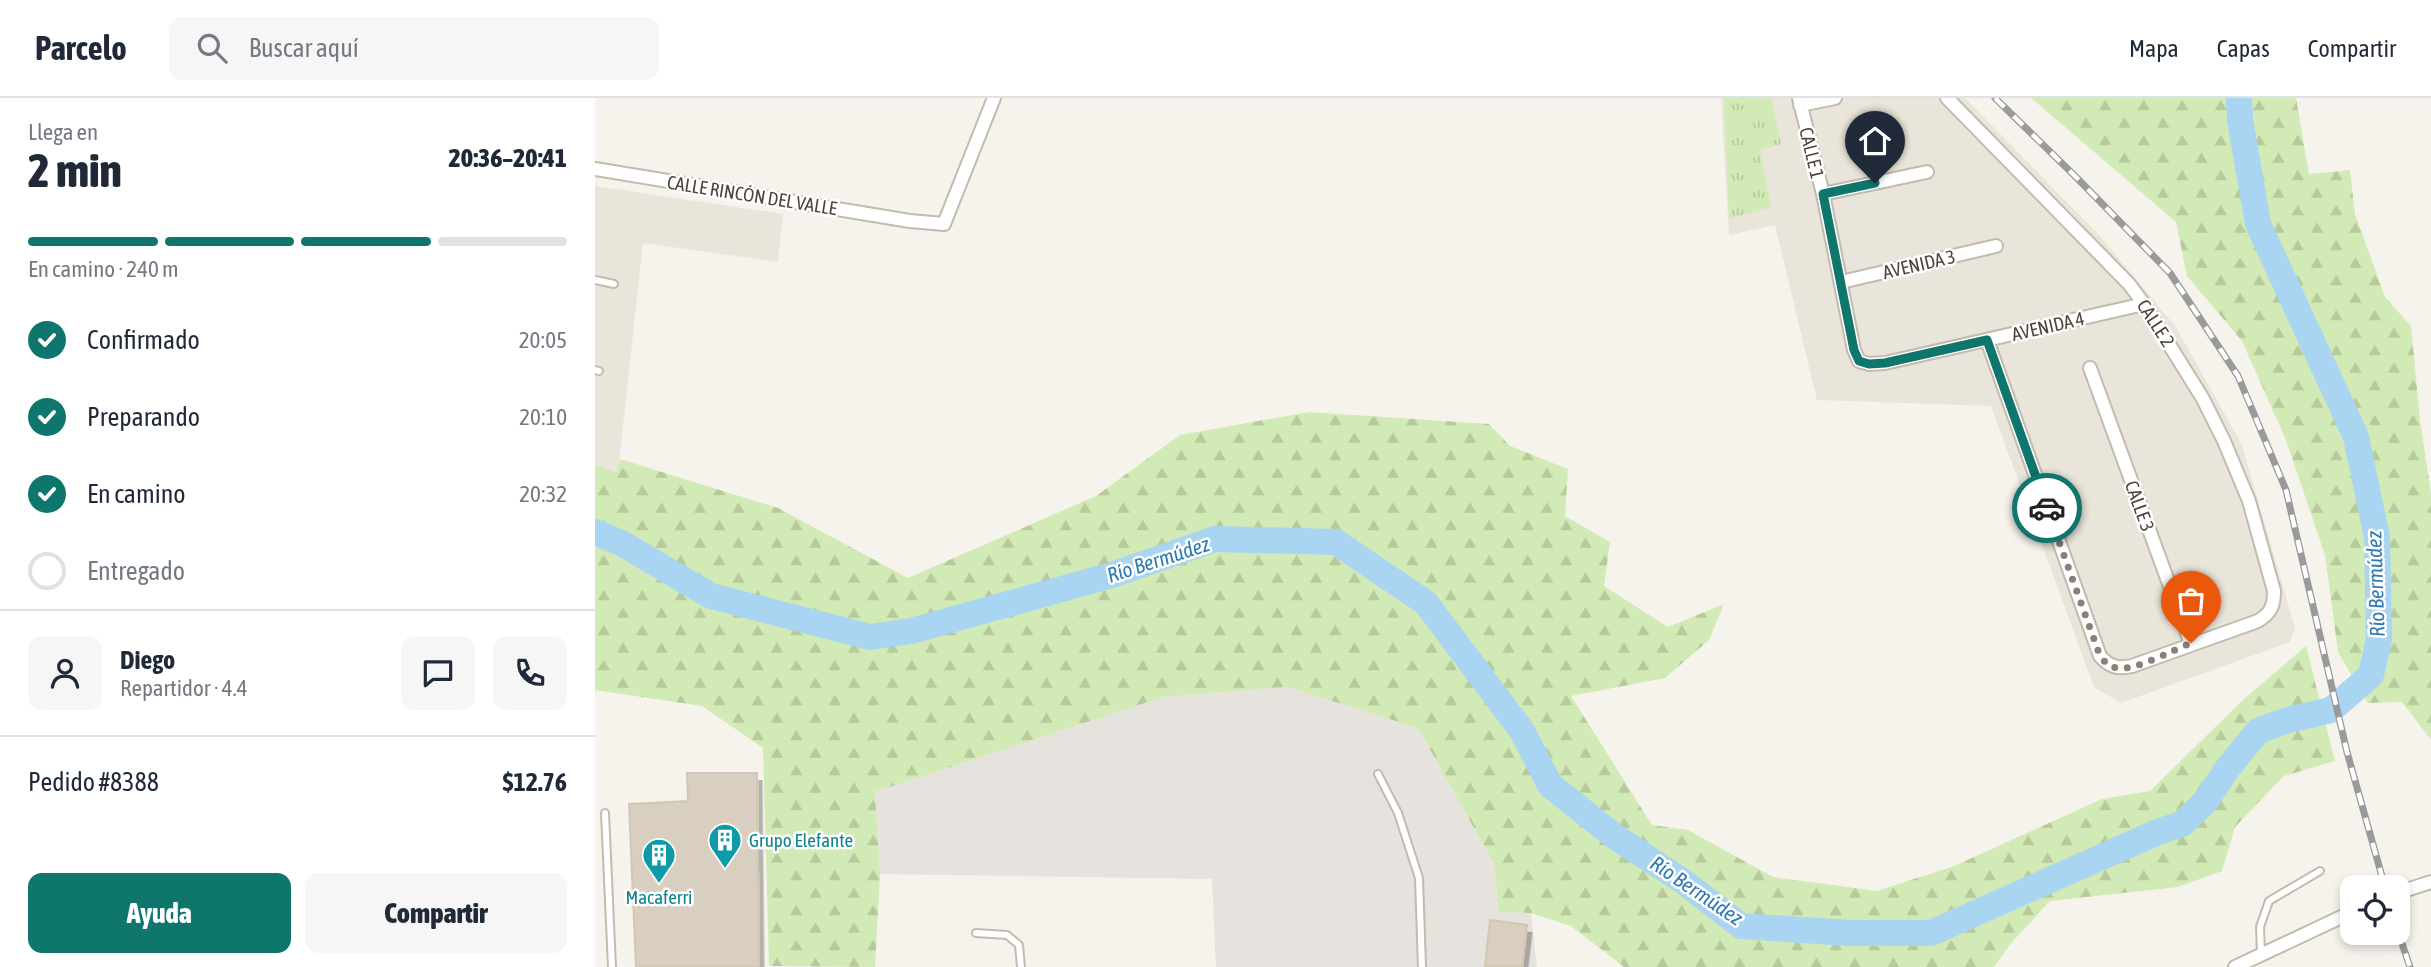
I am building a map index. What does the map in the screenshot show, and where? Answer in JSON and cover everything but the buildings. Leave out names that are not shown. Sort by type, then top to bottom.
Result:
[{"type":"street","name":"CALLE RINCÓN DEL VALLE","points":[[595,169],[910,221],[944,224],[994,98]]},
{"type":"street","points":[[1800,102],[1835,98]]},
{"type":"street","name":"CALLE 2","points":[[1947,98],[2129,284],[2203,399],[2224,441],[2249,501],[2274,591],[2274,604],[2269,615],[2259,621],[2191,643]]},
{"type":"street","name":"CALLE 1","points":[[1800,102],[1823,194],[1854,350],[1859,361],[1869,364]]},
{"type":"street","points":[[1823,194],[1927,172]]},
{"type":"street","name":"AVENIDA 3","points":[[1841,282],[1996,246]]},
{"type":"street","name":"AVENIDA 4","points":[[1869,364],[1885,363],[2144,304]]},
{"type":"street","points":[[1987,340],[2100,656],[2109,666],[2120,669],[2191,643]]},
{"type":"street","name":"CALLE 3","points":[[2090,368],[2191,643]]},
{"type":"street","points":[[2410,889],[2431,883]]},
{"type":"street","points":[[2235,967],[2340,918]]},
{"type":"lane","points":[[595,281],[614,284]]},
{"type":"lane","points":[[1378,774],[1398,813],[1419,878],[1422,967]]},
{"type":"lane","points":[[605,813],[613,967]]},
{"type":"lane","points":[[2261,955],[2260,927],[2269,901],[2321,871]]},
{"type":"lane","points":[[976,933],[1007,934],[1019,945],[1021,967]]},
{"type":"shaded area","points":[[1721,98],[1965,98],[2100,236],[2176,327],[2242,445],[2295,628],[2290,642],[2121,703],[2094,687],[1991,406],[1817,400],[1775,225],[1729,235]]},
{"type":"shaded area","points":[[595,186],[783,214],[778,262],[643,243],[618,472],[595,465]]},
{"type":"shaded area","points":[[1287,687],[1418,728],[1494,864],[1499,912],[1531,913],[1537,967],[1216,967],[1212,879],[880,874],[875,792],[1163,697]]},
{"type":"green space","points":[[1724,98],[1771,98],[1781,144],[1760,150],[1771,207],[1729,219]]},
{"type":"green space","points":[[2031,98],[2296,98],[2309,174],[2350,170],[2355,214],[2385,297],[2411,326],[2420,420],[2431,494],[2431,740],[2402,702],[2368,703],[2338,652],[2325,555],[2286,440],[2242,341],[2187,276],[2176,222]]},
{"type":"green space","points":[[1309,412],[1489,424],[1510,446],[1568,469],[1565,516],[1610,542],[1604,586],[1668,627],[1724,604],[1709,640],[1665,678],[1571,696],[1652,825],[1688,830],[1773,877],[1877,891],[1954,866],[2102,799],[2150,791],[2244,699],[2306,646],[2335,761],[2284,776],[2235,827],[2222,871],[2178,887],[2050,901],[2012,942],[1994,967],[1624,967],[1571,926],[1531,913],[1499,912],[1494,864],[1418,728],[1287,687],[1163,697],[875,792],[880,874],[875,967],[769,966],[763,748],[702,706],[595,690],[595,465],[617,472],[620,459],[778,508],[908,578],[1096,496],[1180,435]]},
{"type":"waterway","name":"Río Bermúdez","points":[[595,532],[623,544],[711,596],[870,637],[911,631],[1112,575],[1215,539],[1336,542],[1426,603],[1522,731],[1550,785],[1614,836],[1684,882],[1741,926],[1849,933],[1931,933],[2160,831],[2182,824],[2206,801],[2227,769],[2258,731],[2288,720],[2331,710],[2371,675],[2379,639],[2377,537],[2356,437],[2258,224],[2240,120],[2239,98]]},
{"type":"railway","points":[[1995,98],[2170,273],[2238,376],[2286,490],[2347,752],[2382,875]]},
{"type":"railway","points":[[2402,945],[2410,967]]},
{"type":"way so far","points":[[2047,508],[2100,656],[2109,666],[2120,669],[2132,666],[2191,643]]},
{"type":"place","name":"Grupo Elefante","points":[[725,870]]},
{"type":"place","name":"Macaferri","points":[[659,885]]},
{"type":"route","points":[[1875,183],[1823,194],[1854,350],[1859,361],[1869,364],[1885,363],[1987,340],[2047,508]]}]
